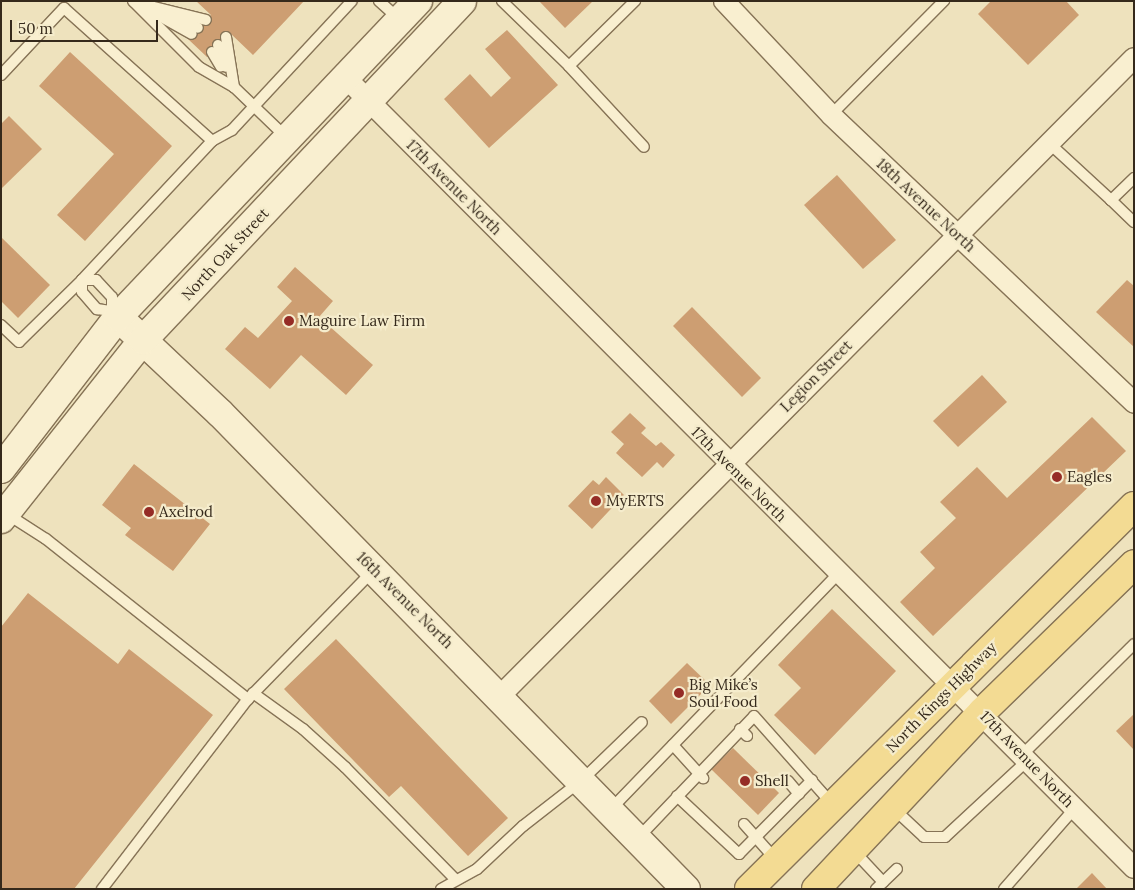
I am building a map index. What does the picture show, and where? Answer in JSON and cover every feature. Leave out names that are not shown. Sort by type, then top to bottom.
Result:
[{"type":"main road","name":"North Oak Street","points":[[3,514],[143,340],[462,1]]},
{"type":"main road","points":[[1,469],[115,314],[288,139],[409,11]]},
{"type":"main road","name":"16th Avenue North","points":[[115,314],[220,413],[611,809],[686,889]]},
{"type":"main road","name":"North Kings Highway","points":[[749,889],[1134,506]]},
{"type":"main road","points":[[816,889],[982,712],[1134,564]]},
{"type":"street","name":"18th Avenue North","points":[[724,1],[831,115],[1134,403]]},
{"type":"street","name":"Legion Street","points":[[500,696],[728,464],[1134,58]]},
{"type":"street","name":"17th Avenue North","points":[[346,78],[728,464],[953,686],[982,712],[1134,868]]},
{"type":"lane","points":[[133,1],[199,67],[234,87],[288,139]]},
{"type":"lane","points":[[133,1],[206,20]]},
{"type":"lane","points":[[133,1],[195,31]]},
{"type":"lane","points":[[1,325],[19,342],[82,280],[212,141],[232,130],[352,1]]},
{"type":"lane","points":[[379,1],[409,11]]},
{"type":"lane","points":[[502,1],[569,66],[644,147]]},
{"type":"lane","points":[[569,66],[635,1]]},
{"type":"lane","points":[[831,115],[944,1]]},
{"type":"lane","points":[[1,75],[64,8],[212,141]]},
{"type":"lane","points":[[226,37],[234,87]]},
{"type":"lane","points":[[215,48],[234,87]]},
{"type":"lane","points":[[1049,143],[1134,222]]},
{"type":"lane","points":[[1111,200],[1134,178]]},
{"type":"lane","points":[[82,280],[96,280],[112,297],[115,314],[97,309],[82,292],[82,280]]},
{"type":"lane","points":[[3,514],[46,539],[251,696],[303,729],[345,767],[456,880]]},
{"type":"lane","points":[[102,889],[251,696],[375,570]]},
{"type":"lane","points":[[611,809],[838,573]]},
{"type":"lane","points":[[892,807],[924,837],[945,837],[1026,757],[1134,644]]},
{"type":"lane","points":[[637,838],[676,796],[701,775],[743,732],[754,716],[833,805]]},
{"type":"lane","points":[[441,889],[477,869],[523,826],[582,780],[642,722]]},
{"type":"lane","points":[[673,745],[701,775]]},
{"type":"lane","points":[[676,796],[739,854],[812,780]]},
{"type":"lane","points":[[788,781],[799,794]]},
{"type":"lane","points":[[1004,889],[1075,808]]},
{"type":"lane","points":[[744,824],[778,861]]},
{"type":"lane","points":[[853,849],[880,885],[897,869]]},
{"type":"building","points":[[196,1],[304,1],[253,55],[230,33],[207,57],[188,39],[211,15]]},
{"type":"building","points":[[539,1],[593,1],[565,28]]},
{"type":"building","points":[[991,1],[1066,1],[1079,15],[1028,65],[978,14]]},
{"type":"building","points":[[507,30],[558,85],[489,148],[444,99],[470,74],[491,97],[511,78],[485,49]]},
{"type":"building","points":[[70,52],[172,146],[85,241],[57,215],[114,154],[39,86]]},
{"type":"building","points":[[9,116],[42,149],[1,189],[1,124]]},
{"type":"building","points":[[837,175],[896,240],[863,269],[804,205]]},
{"type":"building","points":[[1,237],[50,285],[18,318],[1,301]]},
{"type":"building","points":[[295,267],[333,301],[319,317],[373,365],[346,395],[301,355],[270,389],[225,349],[245,327],[258,338],[292,301],[277,287]]},
{"type":"building","points":[[1127,280],[1134,286],[1134,347],[1096,312]]},
{"type":"building","points":[[692,307],[761,378],[742,397],[673,326]]},
{"type":"building","points":[[982,375],[1007,402],[958,447],[933,421]]},
{"type":"building","points":[[630,413],[646,428],[641,433],[656,446],[661,442],[675,455],[663,468],[657,462],[642,477],[616,453],[624,444],[611,432]]},
{"type":"building","points":[[1092,417],[1126,451],[933,636],[900,602],[935,568],[920,552],[956,518],[940,502],[977,467],[1007,498]]},
{"type":"building","points":[[134,464],[210,524],[173,571],[125,535],[131,528],[102,505]]},
{"type":"building","name":"MyERTS","points":[[606,477],[624,495],[592,529],[568,506],[593,480],[599,485]]},
{"type":"building","points":[[28,593],[118,664],[129,649],[213,715],[74,889],[1,889],[1,627]]},
{"type":"building","points":[[832,609],[896,671],[815,755],[774,715],[801,688],[778,665]]},
{"type":"building","points":[[336,639],[508,818],[468,856],[401,786],[389,797],[284,689]]},
{"type":"building","name":"Big Mike’s Soul Food","points":[[687,663],[710,685],[671,724],[649,701]]},
{"type":"building","points":[[1134,714],[1134,750],[1116,731]]},
{"type":"building","name":"Shell","points":[[733,748],[779,793],[758,815],[711,769]]},
{"type":"building","points":[[1092,873],[1107,889],[1076,889]]},
{"type":"place","name":"Maguire Law Firm","points":[[289,321]]},
{"type":"place","name":"Eagles","points":[[1057,477]]},
{"type":"place","name":"MyERTS","points":[[596,501]]},
{"type":"place","name":"Axelrod","points":[[149,512]]},
{"type":"place","name":"Big Mike’s Soul Food","points":[[679,693]]},
{"type":"place","name":"Shell","points":[[745,781]]}]
